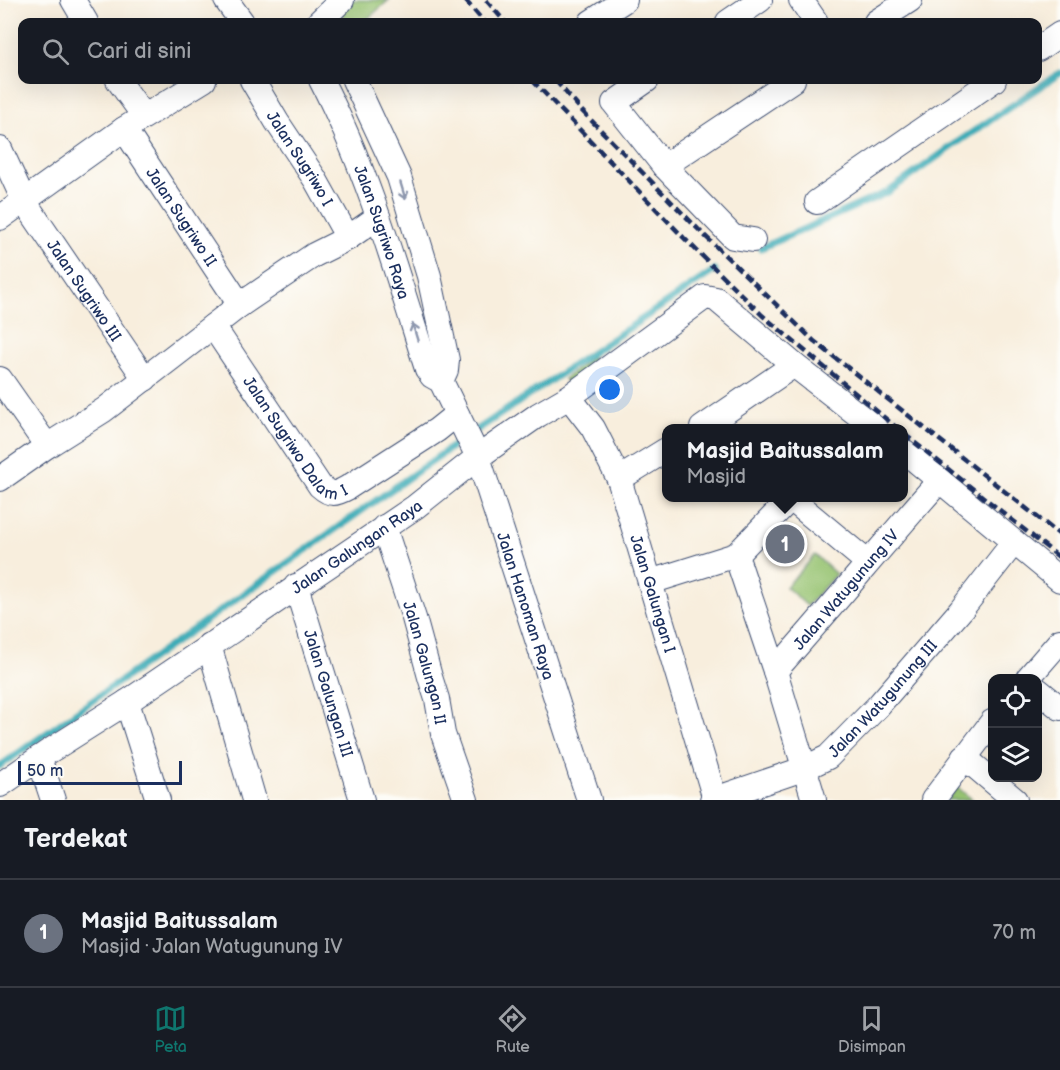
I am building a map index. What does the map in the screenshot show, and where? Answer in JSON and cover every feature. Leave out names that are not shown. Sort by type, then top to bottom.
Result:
[{"type":"street","points":[[73,0],[84,18]]},
{"type":"street","points":[[226,0],[239,18]]},
{"type":"street","points":[[326,18],[342,0]]},
{"type":"street","points":[[597,18],[625,0]]},
{"type":"street","points":[[734,18],[760,0]]},
{"type":"street","points":[[801,0],[813,18]]},
{"type":"street","points":[[882,18],[910,0]]},
{"type":"street","points":[[1042,46],[1060,34]]},
{"type":"street","points":[[121,84],[144,116]]},
{"type":"street","points":[[0,218],[124,129],[197,84]]},
{"type":"street","name":"Jalan Sugriwo I","points":[[254,84],[315,179],[348,238]]},
{"type":"street","name":"Jalan Sugriwo Raya","points":[[323,84],[341,118],[378,216],[427,369],[432,376],[441,381],[458,415]]},
{"type":"street","name":"Jalan Sugriwo Raya","points":[[356,84],[399,177],[429,276],[447,360],[441,381]]},
{"type":"street","points":[[641,84],[614,103],[664,166],[733,237],[753,240]]},
{"type":"street","points":[[664,166],[787,84]]},
{"type":"street","points":[[817,202],[988,84]]},
{"type":"street","points":[[341,118],[365,103]]},
{"type":"street","name":"Jalan Sugriwo II","points":[[124,129],[240,305]]},
{"type":"street","points":[[357,160],[385,147]]},
{"type":"street","name":"Jalan Sugriwo III","points":[[0,149],[24,201],[145,379]]},
{"type":"street","points":[[0,479],[104,410],[240,305],[314,255],[348,238],[378,216]]},
{"type":"street","name":"Jalan Galungan Raya","points":[[0,785],[415,507],[476,453],[570,397],[705,297],[716,299],[794,365]]},
{"type":"street","name":"Jalan Sugriwo Dalam I","points":[[213,326],[320,486],[330,494],[336,494],[347,488],[458,415]]},
{"type":"street","points":[[712,424],[794,365],[869,424]]},
{"type":"street","points":[[0,379],[47,446]]},
{"type":"street","name":"Jalan Galungan I","points":[[570,397],[593,428],[619,479],[713,800]]},
{"type":"street","name":"Jalan Hanoman Raya","points":[[458,415],[476,453],[589,800]]},
{"type":"street","points":[[619,479],[662,452]]},
{"type":"street","points":[[908,455],[1060,580]]},
{"type":"street","name":"Jalan Watugunung IV","points":[[775,671],[940,480]]},
{"type":"street","points":[[650,582],[736,555],[786,502]]},
{"type":"street","points":[[795,502],[867,562]]},
{"type":"street","name":"Jalan Galungan II","points":[[384,527],[414,618],[437,699],[443,734],[466,800]]},
{"type":"street","name":"Jalan Watugunung III","points":[[713,800],[804,769],[828,757],[878,707],[961,610],[1014,542]]},
{"type":"street","name":"Jalan Watugunung IV","points":[[736,555],[775,671],[814,800]]},
{"type":"street","name":"Jalan Galungan III","points":[[296,586],[362,800]]},
{"type":"street","points":[[1031,674],[1060,641]]},
{"type":"street","points":[[209,645],[254,800]]},
{"type":"street","points":[[1042,693],[1060,708]]},
{"type":"street","points":[[127,702],[158,800]]},
{"type":"street","points":[[933,800],[988,728]]},
{"type":"street","points":[[964,757],[1015,800]]},
{"type":"street","points":[[39,758],[52,800]]},
{"type":"green space","points":[[352,0],[389,0],[369,18],[345,18],[339,11]]},
{"type":"green space","points":[[592,357],[601,368],[573,390],[564,379]]},
{"type":"green space","points":[[815,555],[836,574],[807,606],[786,587]]},
{"type":"green space","points":[[957,787],[973,800],[947,800]]},
{"type":"waterway","points":[[761,248],[888,192],[1060,73]]},
{"type":"waterway","points":[[0,766],[456,444],[715,270]]},
{"type":"railway","points":[[465,0],[481,18]]},
{"type":"railway","points":[[486,0],[502,18]]},
{"type":"railway","points":[[536,84],[684,238],[762,315],[892,424]]},
{"type":"railway","points":[[558,84],[702,233],[814,341],[1060,535]]},
{"type":"railway","points":[[908,437],[1060,558]]},
{"type":"place","name":"Masjid Baitussalam","points":[[785,544]]}]
